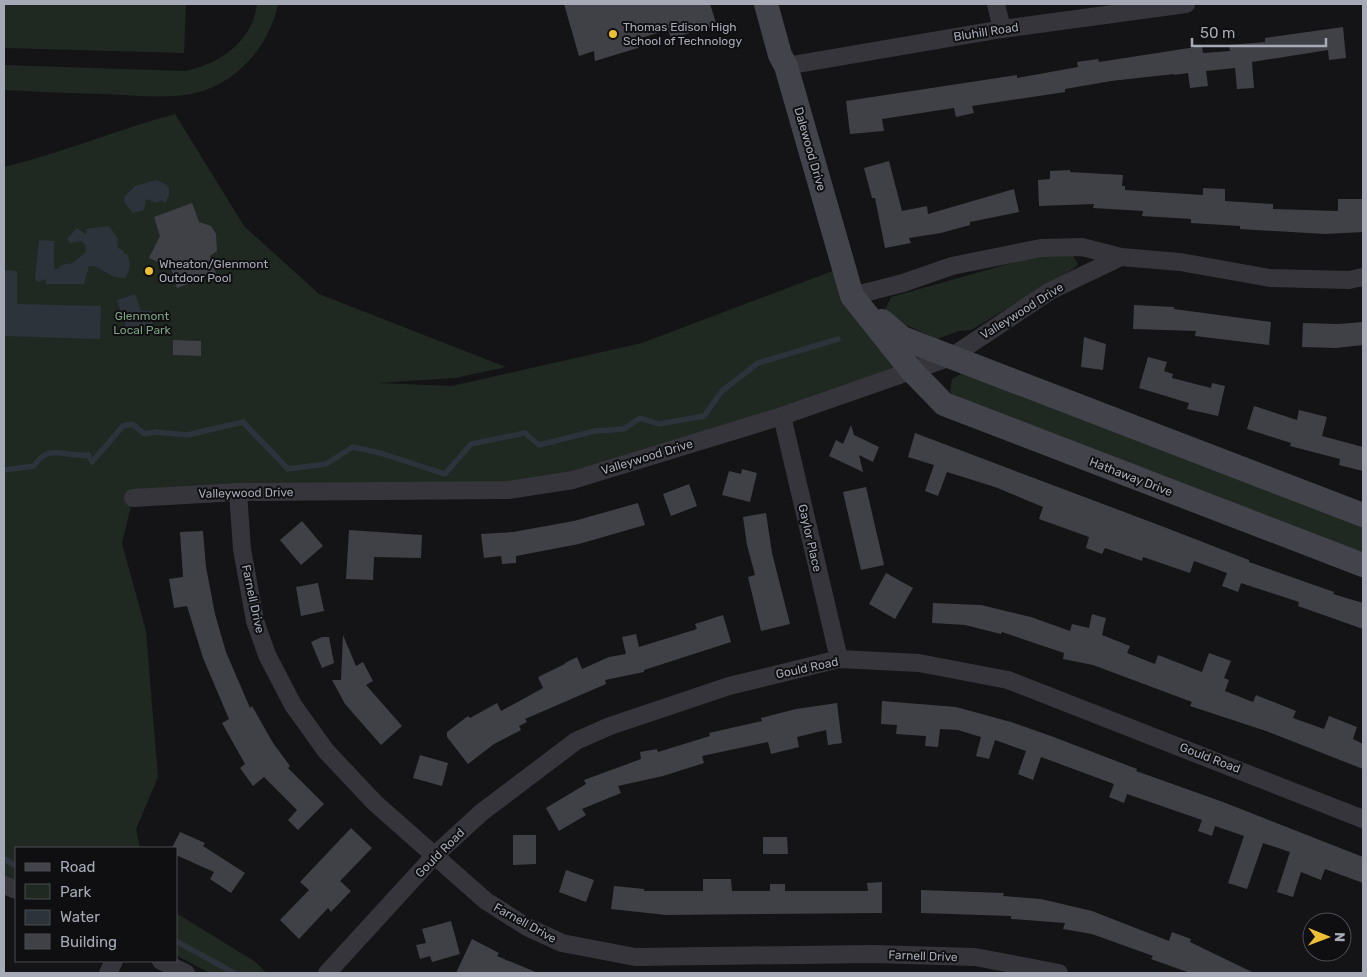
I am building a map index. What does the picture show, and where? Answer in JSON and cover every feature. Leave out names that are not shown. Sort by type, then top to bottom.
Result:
[{"type":"street","name":"Dalewood Drive","points":[[766,4],[780,55],[786,66],[852,296],[911,370]]},
{"type":"street","points":[[996,4],[1002,29]]},
{"type":"street","name":"Bluhill Road","points":[[786,66],[1002,29],[1186,4]]},
{"type":"street","points":[[852,296],[952,266],[1041,248],[1082,247],[1121,257],[1180,262],[1270,278],[1349,280],[1363,277]]},
{"type":"street","name":"Valleywood Drive","points":[[133,498],[238,492],[508,490],[572,480],[782,416],[951,357],[1050,291],[1121,257]]},
{"type":"street","points":[[852,296],[902,338],[1363,515]]},
{"type":"street","name":"Hathaway Drive","points":[[911,370],[944,404],[1363,565]]},
{"type":"street","name":"Gaylor Place","points":[[782,416],[839,660]]},
{"type":"street","name":"Farnell Drive","points":[[238,492],[242,549],[255,621],[267,655],[293,705],[326,751],[375,803],[486,901],[528,927],[562,943],[635,957],[873,954],[975,957],[1060,973]]},
{"type":"street","name":"Gould Road","points":[[327,973],[435,855],[482,812],[576,741],[610,726],[729,686],[839,660],[919,663],[1008,680],[1363,819]]},
{"type":"street","points":[[163,962],[186,973]]},
{"type":"green space","points":[[4,4],[186,4],[184,53],[4,48]]},
{"type":"green space","points":[[257,4],[278,4],[274,20],[267,35],[248,62],[236,73],[207,89],[191,94],[158,96],[4,90],[4,65],[185,71],[198,68],[222,57],[241,40],[249,29]]},
{"type":"green space","name":"Glenmont Local Park","points":[[175,114],[244,226],[319,294],[506,367],[455,378],[378,383],[452,386],[642,343],[843,267],[852,296],[951,357],[573,480],[133,498],[122,543],[146,631],[158,777],[136,829],[140,847],[15,847],[15,890],[4,885],[4,167]]},
{"type":"green space","points":[[1060,254],[1073,256],[1078,264],[1073,269],[971,330],[959,331],[937,339],[906,325],[885,310],[891,297],[1022,260]]},
{"type":"green space","points":[[961,374],[975,377],[1363,524],[1363,555],[954,398],[950,391],[952,379]]},
{"type":"green space","points":[[178,914],[254,961],[267,973],[209,973],[178,956]]},
{"type":"water","points":[[156,180],[169,188],[169,195],[165,203],[162,200],[157,203],[146,199],[144,210],[133,213],[125,203],[124,197],[135,186]]},
{"type":"water","points":[[109,226],[117,237],[118,248],[123,250],[124,254],[127,254],[130,263],[125,278],[113,276],[97,267],[89,266],[84,284],[46,284],[46,279],[38,282],[35,279],[39,240],[54,241],[54,269],[58,269],[61,265],[73,263],[86,252],[82,241],[70,243],[67,239],[77,228],[85,234],[87,232],[86,229]]},
{"type":"water","points":[[4,270],[17,271],[17,304],[101,306],[100,339],[4,336]]},
{"type":"water","points":[[135,294],[141,311],[152,311],[152,330],[127,330],[117,300]]},
{"type":"building","name":"Thomas Edison High School of Technology","points":[[564,4],[710,4],[717,26],[671,38],[668,30],[637,39],[638,48],[595,61],[594,51],[579,56]]},
{"type":"building","points":[[1343,27],[1346,58],[1329,60],[1328,50],[1252,62],[1254,88],[1237,89],[1235,68],[1206,71],[1208,86],[1190,88],[1188,73],[1111,81],[1065,89],[1065,92],[972,106],[974,113],[956,117],[954,108],[882,119],[884,131],[850,134],[846,101],[1017,75],[1017,78],[1078,67],[1077,62],[1098,59],[1099,62],[1202,46],[1203,53],[1230,51],[1229,45],[1265,42],[1265,38]]},
{"type":"building","points":[[889,161],[902,211],[927,206],[928,214],[1014,189],[1019,212],[970,222],[970,225],[941,233],[909,238],[911,243],[885,248],[875,198],[872,198],[864,168]]},
{"type":"building","points":[[1070,170],[1070,172],[1123,175],[1122,186],[1125,186],[1125,190],[1203,195],[1203,188],[1225,189],[1225,201],[1273,204],[1273,209],[1338,211],[1338,199],[1363,199],[1363,232],[1325,234],[1240,229],[1240,226],[1191,223],[1191,219],[1142,216],[1143,211],[1093,208],[1094,204],[1039,206],[1038,180],[1050,179],[1050,171]]},
{"type":"building","points":[[192,203],[199,222],[211,226],[216,234],[217,251],[210,256],[216,274],[177,288],[171,268],[149,258],[160,236],[154,217]]},
{"type":"building","points":[[1134,305],[1174,307],[1174,309],[1271,322],[1269,345],[1195,336],[1196,331],[1133,329]]},
{"type":"building","points":[[1363,322],[1363,345],[1336,348],[1302,347],[1303,323],[1338,324]]},
{"type":"building","points":[[1084,337],[1106,344],[1103,370],[1081,367]]},
{"type":"building","points":[[173,340],[201,341],[201,356],[173,355]]},
{"type":"building","points":[[1148,357],[1167,362],[1164,371],[1173,374],[1172,378],[1211,388],[1212,383],[1225,386],[1218,416],[1187,409],[1189,403],[1139,388]]},
{"type":"building","points":[[1254,406],[1297,420],[1299,410],[1327,417],[1322,436],[1363,447],[1363,471],[1339,465],[1340,459],[1290,446],[1291,443],[1247,429]]},
{"type":"building","points":[[851,425],[854,435],[879,447],[873,462],[859,455],[863,472],[829,456],[836,440],[843,444]]},
{"type":"building","points":[[915,433],[1164,527],[1249,560],[1249,562],[1334,592],[1333,594],[1363,603],[1363,629],[1298,606],[1299,602],[1241,583],[1238,592],[1222,586],[1227,573],[1194,561],[1190,573],[1143,557],[1142,561],[1105,548],[1102,554],[1086,548],[1089,537],[1039,519],[1043,507],[995,487],[947,472],[938,496],[925,491],[934,465],[908,457]]},
{"type":"building","points":[[742,469],[757,473],[750,502],[722,495],[729,471],[741,474]]},
{"type":"building","points":[[689,484],[697,506],[671,516],[663,494]]},
{"type":"building","points":[[866,487],[884,565],[861,570],[843,492]]},
{"type":"building","points":[[638,503],[645,525],[579,544],[516,556],[516,563],[502,564],[501,556],[484,558],[481,534],[513,532],[574,521]]},
{"type":"building","points":[[766,513],[772,553],[790,624],[761,631],[748,577],[755,575],[747,545],[743,517]]},
{"type":"building","points":[[302,521],[323,546],[301,565],[280,540]]},
{"type":"building","points":[[349,530],[422,535],[421,558],[374,557],[373,580],[346,579]]},
{"type":"building","points":[[203,531],[206,567],[215,614],[226,652],[250,708],[252,706],[273,743],[290,766],[288,768],[324,804],[298,830],[288,820],[297,810],[264,777],[253,786],[240,768],[245,764],[222,723],[229,719],[203,658],[187,606],[174,608],[169,579],[183,577],[180,532]]},
{"type":"building","points":[[886,573],[913,588],[895,619],[869,604]]},
{"type":"building","points":[[318,583],[324,611],[301,616],[296,587]]},
{"type":"building","points":[[933,603],[981,605],[1031,617],[1070,631],[1072,624],[1089,628],[1092,614],[1106,618],[1102,635],[1130,646],[1127,653],[1155,664],[1158,655],[1202,672],[1209,653],[1231,661],[1224,678],[1229,680],[1225,691],[1253,702],[1256,695],[1296,711],[1293,718],[1324,729],[1329,716],[1357,727],[1353,739],[1363,744],[1363,769],[1266,731],[1190,706],[1192,702],[1093,665],[1063,659],[1064,653],[1002,632],[1001,634],[965,625],[932,623]]},
{"type":"building","points":[[723,615],[731,642],[644,670],[644,672],[605,680],[606,684],[525,719],[527,722],[519,726],[521,730],[494,744],[468,764],[447,737],[447,732],[468,716],[470,718],[497,703],[501,711],[543,688],[538,677],[577,657],[582,669],[609,657],[626,654],[622,637],[636,634],[639,647],[697,629],[695,624]]},
{"type":"building","points":[[343,635],[356,666],[363,662],[373,681],[366,685],[402,726],[381,745],[345,704],[332,680],[341,680]]},
{"type":"building","points":[[322,637],[329,637],[334,663],[322,668],[311,642]]},
{"type":"building","points":[[882,701],[956,707],[1011,722],[1051,736],[1137,769],[1136,771],[1223,802],[1363,857],[1363,883],[1325,869],[1321,880],[1301,872],[1293,897],[1277,892],[1290,852],[1263,843],[1247,889],[1228,883],[1244,836],[1215,826],[1212,836],[1198,831],[1202,820],[1127,794],[1124,803],[1109,797],[1114,784],[1041,757],[1033,780],[1018,774],[1026,751],[995,740],[989,759],[976,756],[981,737],[958,730],[940,729],[938,747],[925,746],[926,736],[896,734],[897,725],[881,724]]},
{"type":"building","points":[[837,703],[842,743],[828,745],[826,730],[797,737],[799,747],[771,754],[768,742],[702,756],[704,763],[663,776],[618,786],[621,793],[582,809],[586,815],[559,831],[546,808],[586,784],[584,780],[641,759],[640,752],[657,749],[658,752],[710,736],[709,733],[762,721],[761,718],[796,709]]},
{"type":"building","points":[[420,755],[448,763],[442,786],[413,778]]},
{"type":"building","points":[[351,828],[372,848],[340,881],[351,891],[331,912],[328,908],[299,939],[280,920],[309,890],[300,882]]},
{"type":"building","points":[[180,832],[205,843],[203,846],[245,873],[231,893],[210,879],[214,872],[178,856],[178,847],[172,847]]},
{"type":"building","points":[[513,835],[536,835],[536,864],[513,865]]},
{"type":"building","points":[[763,837],[787,837],[788,854],[763,854]]},
{"type":"building","points":[[566,870],[594,880],[586,902],[559,892]]},
{"type":"building","points":[[703,879],[731,879],[732,891],[770,891],[770,884],[785,884],[785,891],[868,891],[867,883],[882,882],[882,913],[666,915],[611,909],[614,886],[644,889],[644,891],[703,891]]},
{"type":"building","points":[[921,890],[1004,893],[1003,896],[1041,899],[1092,911],[1169,941],[1172,932],[1191,939],[1190,942],[1254,973],[1190,973],[1151,959],[1153,956],[1092,934],[1063,929],[1065,923],[1011,919],[1011,916],[921,913]]},
{"type":"building","points":[[451,921],[460,954],[432,962],[430,956],[420,959],[416,945],[426,943],[422,929]]},
{"type":"building","points":[[472,939],[499,953],[497,956],[538,973],[456,973]]},
{"type":"waterway","points":[[4,470],[34,466],[40,459],[52,453],[88,455],[92,462],[123,426],[132,424],[145,434],[156,432],[187,435],[243,422],[288,469],[326,464],[353,447],[380,453],[445,474],[471,444],[525,433],[539,445],[595,431],[624,429],[640,418],[659,424],[704,416],[722,391],[758,363],[838,339]]},
{"type":"waterway","points":[[4,859],[15,865]]},
{"type":"waterway","points":[[178,942],[234,973]]},
{"type":"place","name":"Thomas Edison High School of Technology","points":[[613,34]]},
{"type":"place","name":"Wheaton/Glenmont Outdoor Pool","points":[[149,271]]}]
